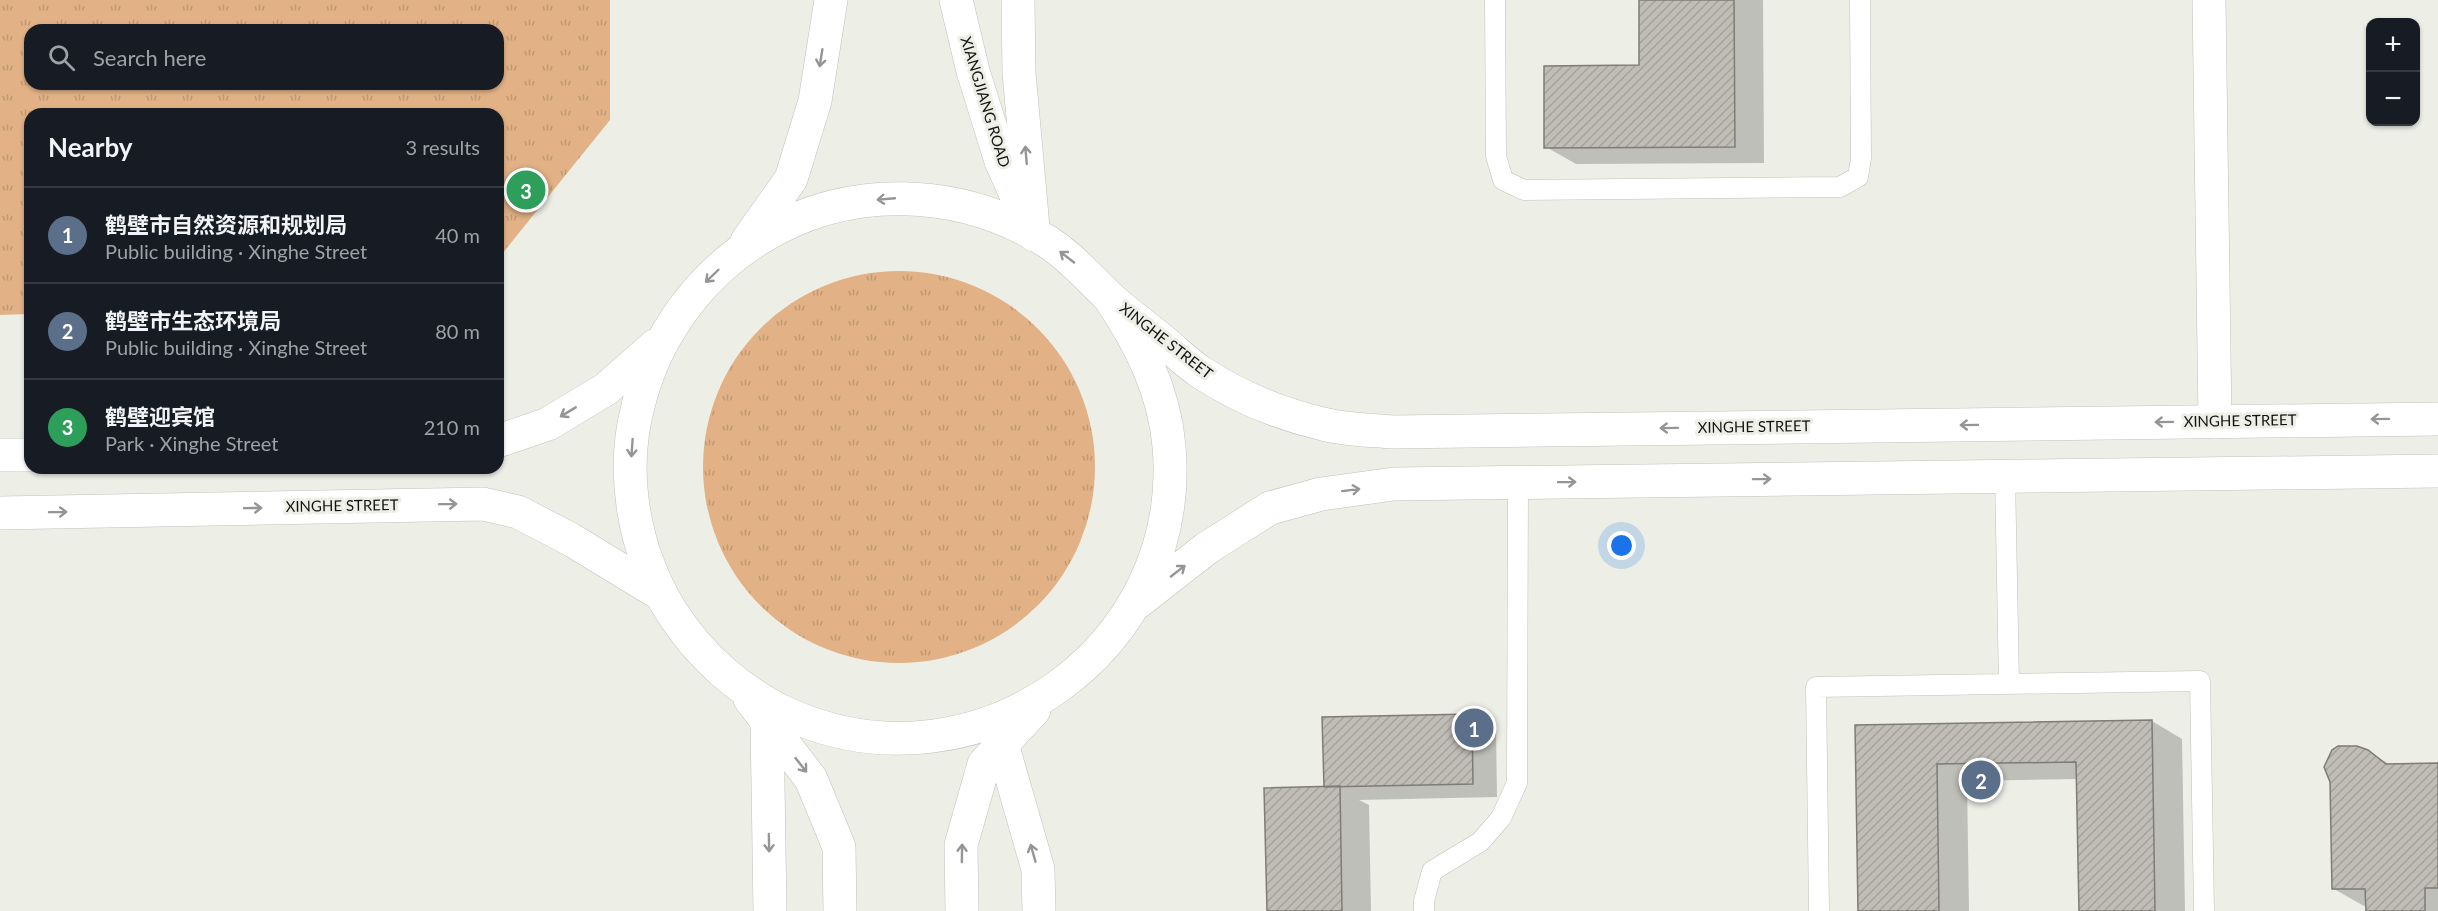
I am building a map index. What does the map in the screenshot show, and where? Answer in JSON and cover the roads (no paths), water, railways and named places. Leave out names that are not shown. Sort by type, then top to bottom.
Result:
[{"type":"main road","points":[[740,250],[790,179],[815,101],[831,0]]},
{"type":"main road","name":"XIANGJIANG ROAD","points":[[956,0],[973,71],[1001,161],[1034,235]]},
{"type":"main road","points":[[1018,0],[1018,73],[1034,235]]},
{"type":"main road","points":[[2209,0],[2215,422]]},
{"type":"main road","points":[[893,198],[934,200],[974,208],[1012,222],[1034,235],[1049,242],[1081,268],[1109,297],[1132,331],[1150,368],[1162,408],[1169,448],[1168,490],[1162,530],[1150,570],[1132,607],[1108,640],[1080,670],[1047,695],[1012,715],[973,729],[933,737],[892,739],[851,735],[812,724],[774,708],[739,686],[708,659],[682,628],[662,595],[646,560],[636,523],[630,486],[631,447],[637,409],[648,373],[664,338],[684,306],[709,277],[740,250],[775,228],[813,212],[852,202],[893,198]]},
{"type":"main road","name":"XINGHE STREET","points":[[1109,297],[1201,372],[1261,405],[1326,425],[1394,432],[2438,419]]},
{"type":"main road","points":[[504,439],[548,424],[606,389],[664,338]]},
{"type":"main road","points":[[0,455],[24,454]]},
{"type":"main road","points":[[1132,607],[1207,548],[1270,508],[1322,494],[1394,484],[2438,471]]},
{"type":"main road","name":"XINGHE STREET","points":[[0,513],[483,504],[518,512],[570,539],[662,595]]},
{"type":"main road","points":[[739,686],[811,779],[839,847],[840,911]]},
{"type":"main road","points":[[963,911],[961,845],[984,764],[1047,695]]},
{"type":"main road","points":[[766,721],[770,911]]},
{"type":"main road","points":[[1002,744],[1038,869],[1039,911]]},
{"type":"lane","points":[[1495,0],[1496,156],[1503,180],[1524,190],[1840,187],[1858,177],[1861,158],[1860,0]]},
{"type":"lane","points":[[2005,476],[2009,684]]},
{"type":"lane","points":[[1424,911],[1424,901],[1432,871],[1480,842],[1501,818],[1517,783],[1518,483]]},
{"type":"lane","points":[[1819,911],[1815,687],[2200,681],[2204,911]]},
{"type":"place","name":"鹤壁迎宾馆","points":[[526,190]]},
{"type":"place","name":"鹤壁市自然资源和规划局","points":[[1474,728]]},
{"type":"place","name":"鹤壁市生态环境局","points":[[1981,780]]}]
